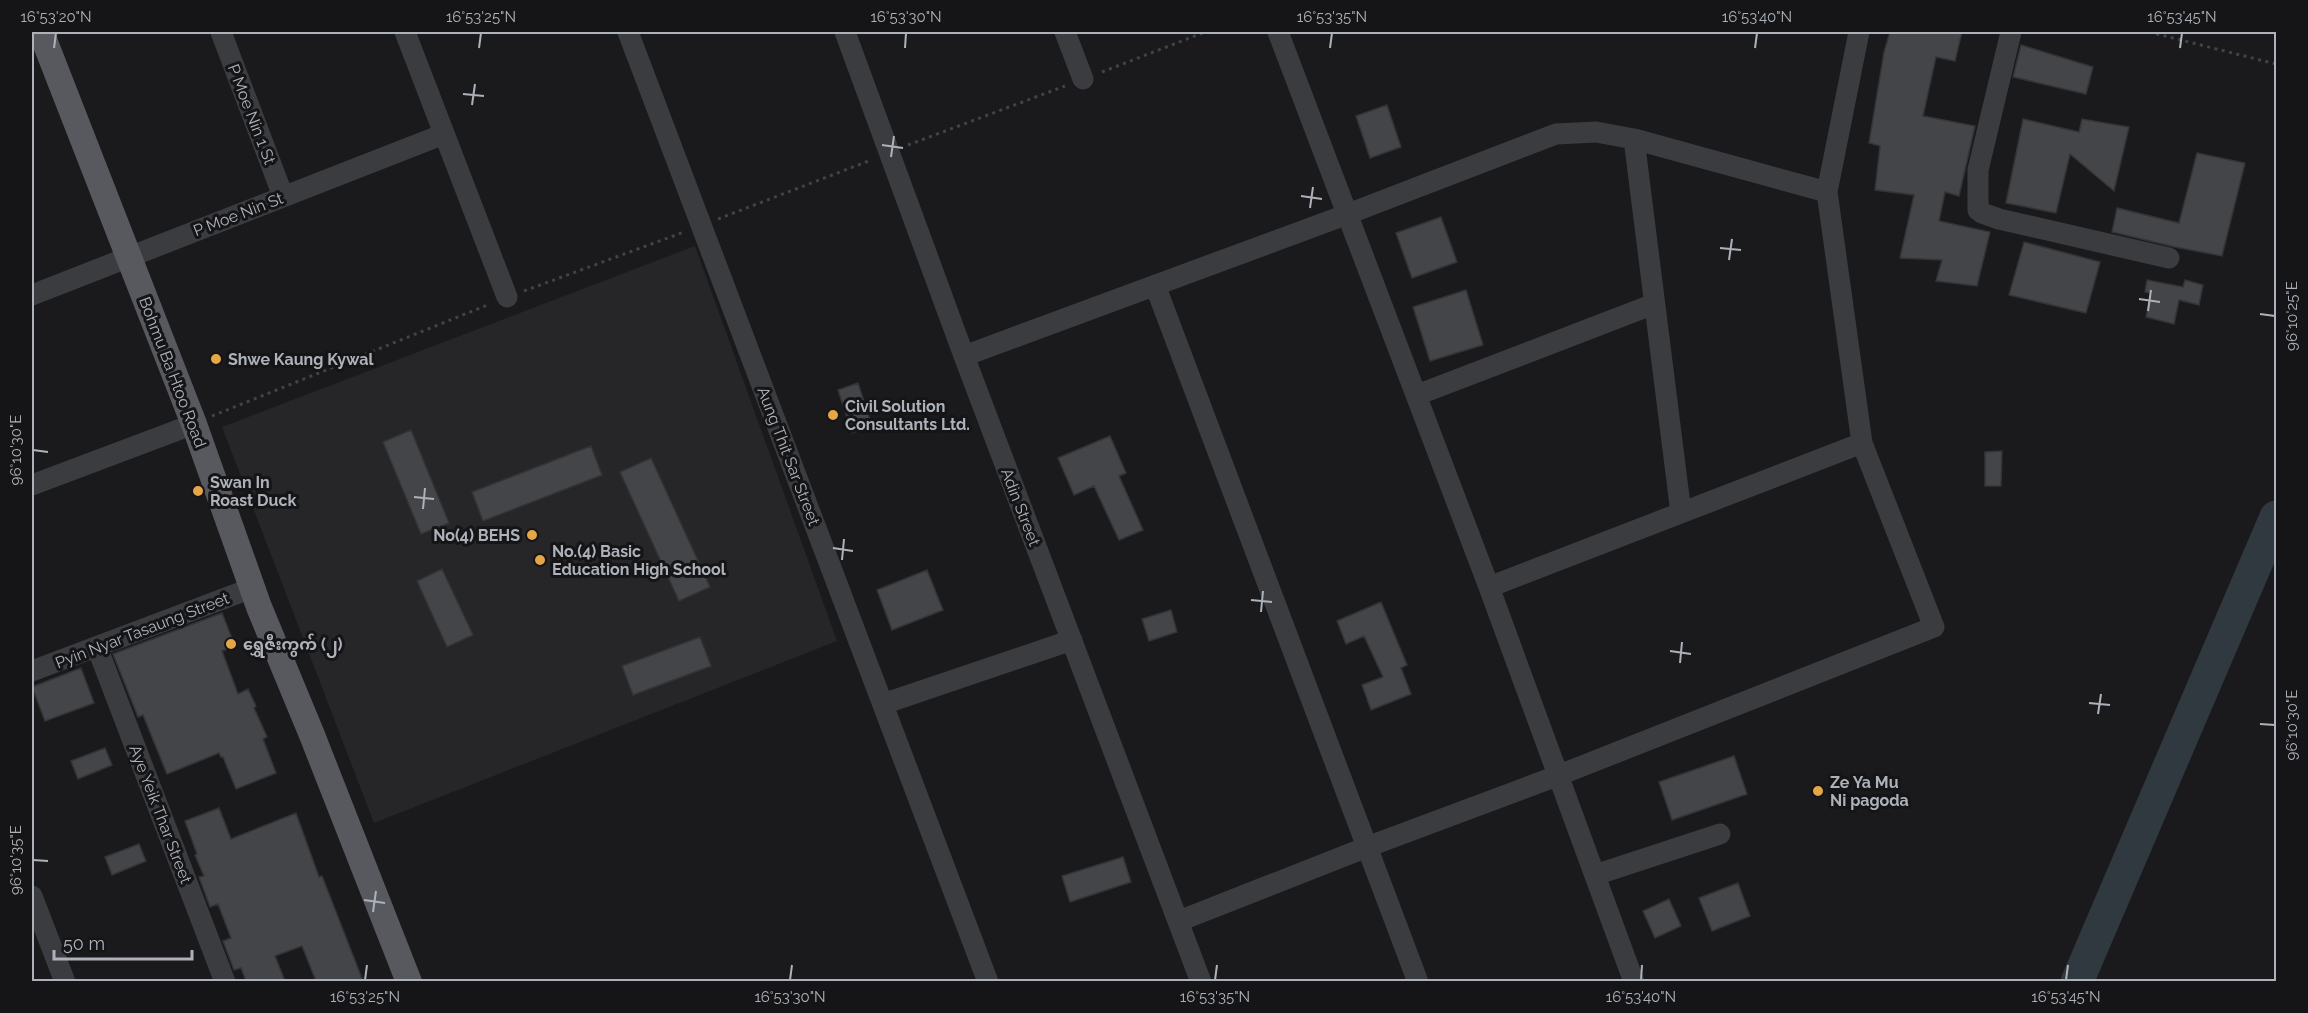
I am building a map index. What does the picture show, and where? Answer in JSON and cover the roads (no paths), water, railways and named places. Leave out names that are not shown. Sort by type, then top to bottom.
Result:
[{"type":"main road","name":"Bohmu Ba Htoo Road","points":[[41,32],[194,424],[252,588],[409,981]]},
{"type":"street","name":"P Moe Nin 1 St","points":[[221,32],[283,196]]},
{"type":"street","points":[[405,32],[507,297]]},
{"type":"street","name":"Aung Thit Sar Street","points":[[628,32],[988,981]]},
{"type":"street","name":"Adin Street","points":[[844,32],[964,356],[1202,981]]},
{"type":"street","points":[[1065,32],[1083,79]]},
{"type":"street","points":[[1278,32],[1417,395],[1634,981]]},
{"type":"street","points":[[1179,921],[1557,776],[1934,627],[1862,443],[1827,192],[1859,32]]},
{"type":"street","points":[[2011,32],[1978,170],[1978,210],[1998,219],[2169,258]]},
{"type":"street","points":[[964,356],[1348,214],[1556,134],[1596,132],[1634,139],[1827,192]]},
{"type":"street","name":"P Moe Nin St","points":[[32,295],[444,134]]},
{"type":"street","points":[[1634,139],[1681,513]]},
{"type":"street","points":[[1155,285],[1418,981]]},
{"type":"street","points":[[1417,395],[1654,304]]},
{"type":"street","points":[[32,485],[194,424]]},
{"type":"street","points":[[1489,587],[1862,443]]},
{"type":"street","name":"Pyin Nyar Tasaung Street","points":[[32,671],[252,588]]},
{"type":"street","points":[[883,704],[1072,640]]},
{"type":"street","name":"Aye Yeik Thar Street","points":[[97,647],[225,981]]},
{"type":"street","points":[[1594,875],[1720,834]]},
{"type":"street","points":[[32,896],[65,981]]},
{"type":"waterway","points":[[2077,982],[2276,517]]},
{"type":"place","name":"Shwe Kaung Kywal","points":[[216,359]]},
{"type":"place","name":"Civil Solution Consultants Ltd.","points":[[833,415]]},
{"type":"place","name":"Swan In Roast Duck","points":[[198,491]]},
{"type":"place","name":"No(4) BEHS","points":[[532,535]]},
{"type":"place","name":"No.(4) Basic Education High School","points":[[540,560]]},
{"type":"place","name":"ရွှေဇီးကွက် (၂)","points":[[231,644]]},
{"type":"place","name":"Ze Ya Mu Ni pagoda","points":[[1818,791]]}]
